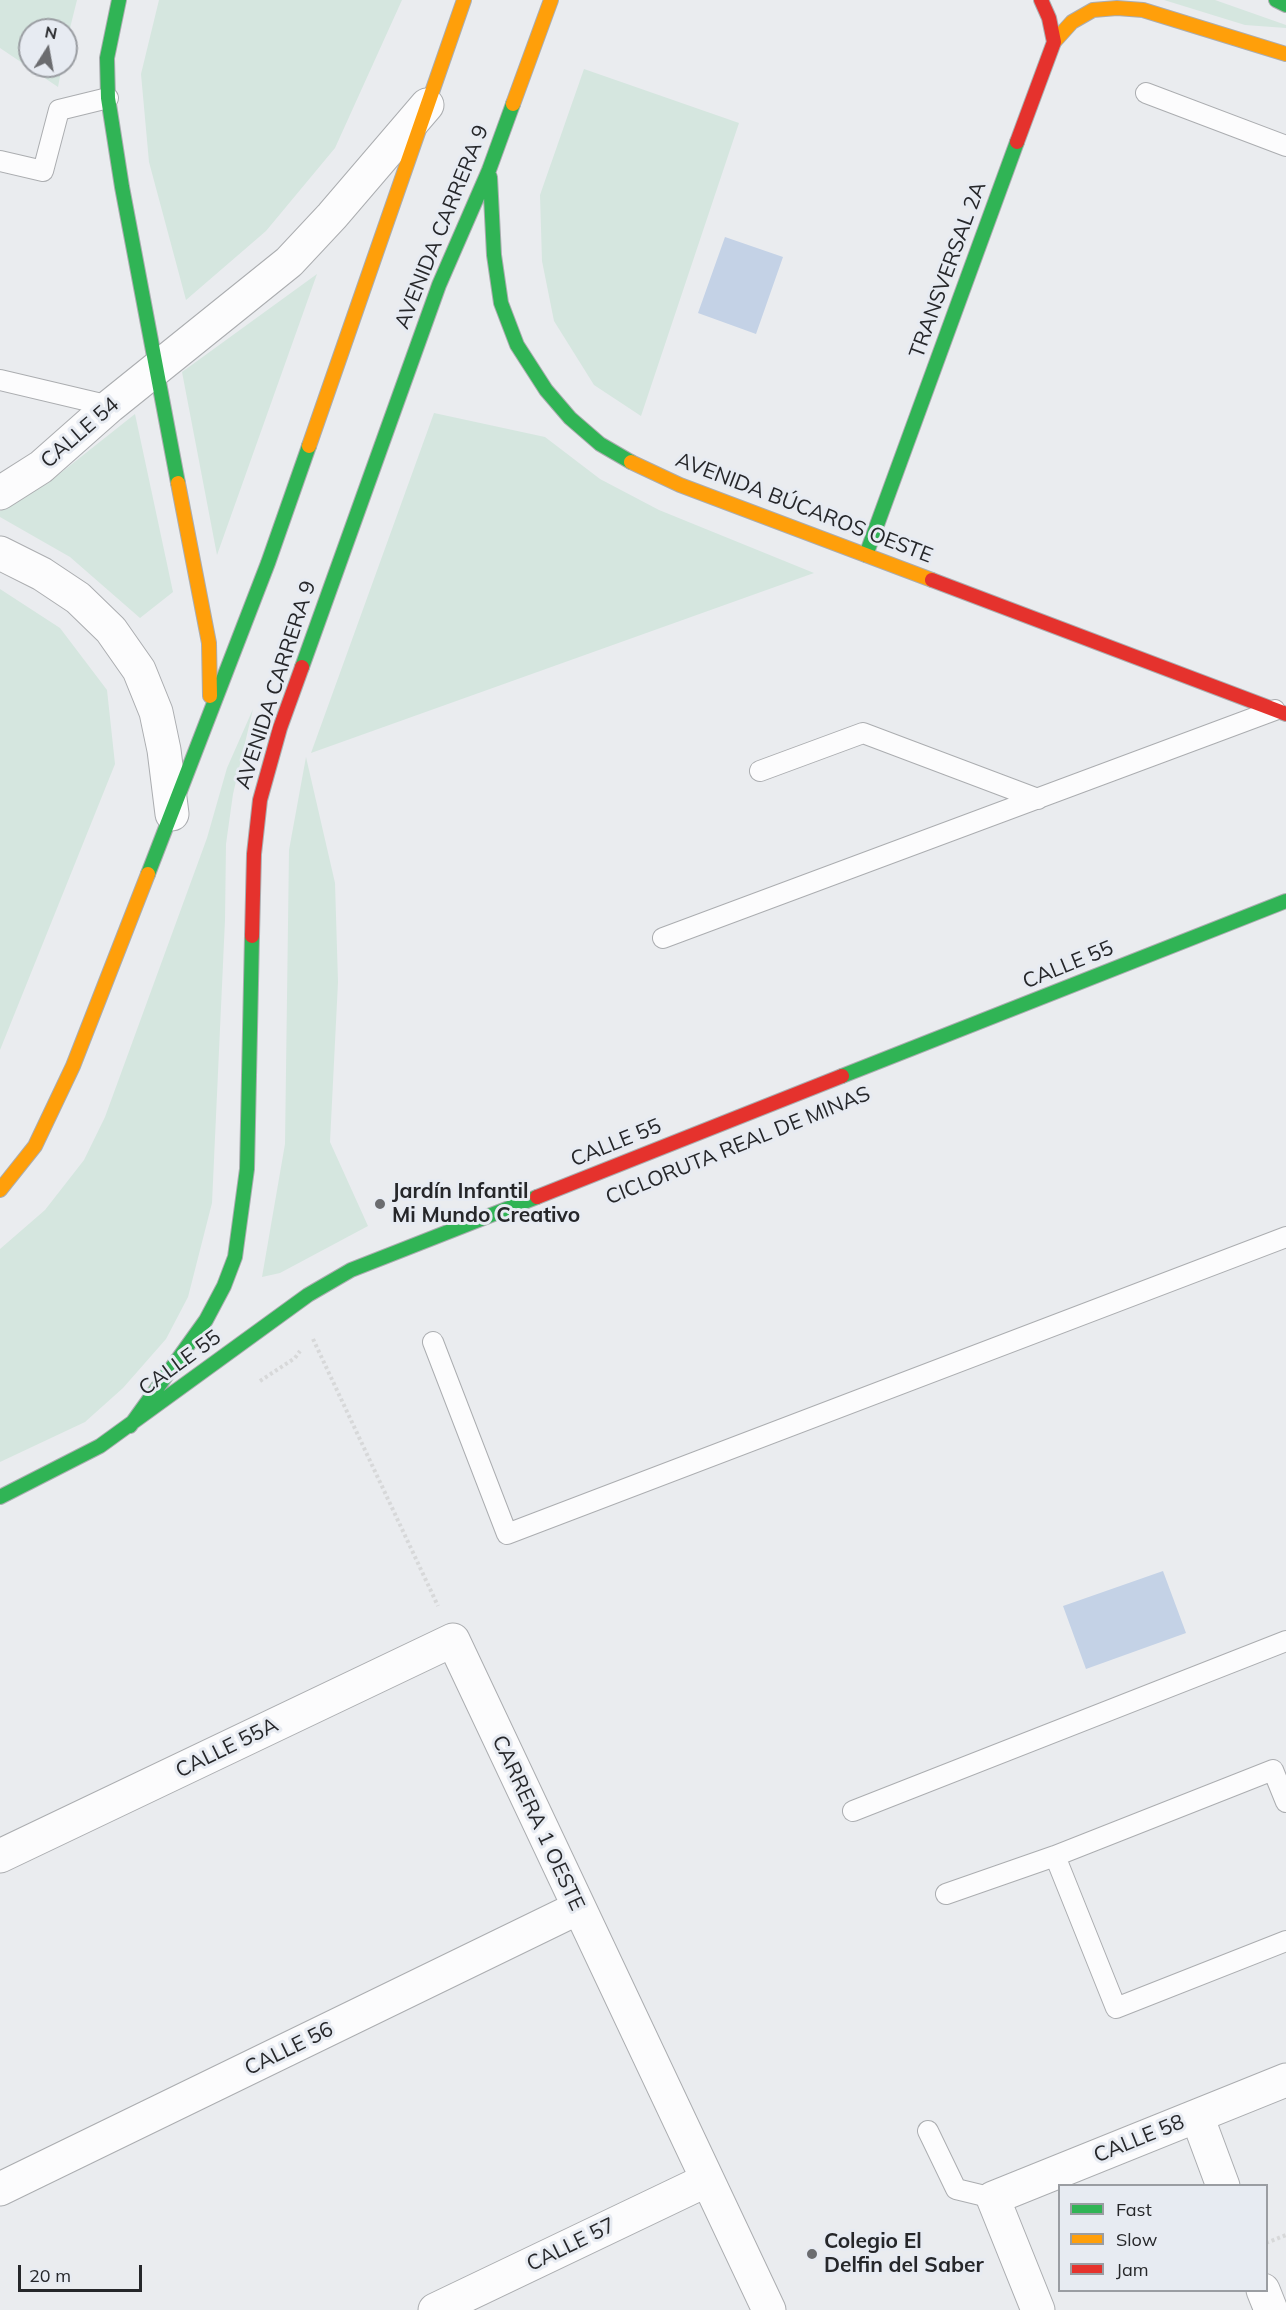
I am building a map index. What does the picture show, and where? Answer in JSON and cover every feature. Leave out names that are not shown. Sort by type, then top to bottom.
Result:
[{"type":"main road","points":[[119,0],[107,58],[108,98],[122,187],[209,643],[211,677],[209,715]]},
{"type":"main road","points":[[0,1190],[35,1146],[73,1066],[172,814],[268,562],[464,0]]},
{"type":"main road","name":"AVENIDA CARRERA 9","points":[[130,1426],[206,1320],[224,1286],[235,1257],[247,1169],[254,854],[260,800],[279,728],[439,285],[489,170],[551,0]]},
{"type":"main road","points":[[1041,0],[1049,18],[1054,42]]},
{"type":"main road","points":[[1276,0],[1286,4]]},
{"type":"main road","points":[[1054,42],[1072,22],[1093,10],[1117,8],[1143,10],[1286,54]]},
{"type":"main road","name":"TRANSVERSAL 2A","points":[[866,555],[1054,42]]},
{"type":"main road","name":"AVENIDA BÚCAROS OESTE","points":[[489,170],[494,255],[501,303],[518,345],[546,390],[570,418],[600,444],[638,466],[680,484],[1280,712]]},
{"type":"main road","name":"CALLE 55","points":[[0,1497],[66,1465],[130,1426],[308,1295],[351,1270],[1286,901]]},
{"type":"street","name":"CALLE 54","points":[[0,493],[41,467],[110,406],[289,262],[332,216],[428,103]]},
{"type":"street","points":[[0,553],[42,574],[78,598],[111,630],[139,670],[156,712],[164,750],[172,814]]},
{"type":"street","name":"CALLE 55A","points":[[0,1856],[453,1640]]},
{"type":"street","name":"CARRERA 1 OESTE","points":[[453,1640],[769,2310]]},
{"type":"street","name":"CALLE 56","points":[[0,2189],[578,1908]]},
{"type":"street","name":"CALLE 58","points":[[993,2198],[1286,2080]]},
{"type":"street","points":[[1197,2116],[1222,2184]]},
{"type":"street","name":"CALLE 57","points":[[435,2310],[707,2180]]},
{"type":"street","points":[[993,2198],[1038,2310]]},
{"type":"street","points":[[1264,2292],[1271,2310]]},
{"type":"lane","points":[[1146,93],[1286,146]]},
{"type":"lane","points":[[0,161],[43,171],[59,110],[108,98]]},
{"type":"lane","points":[[0,381],[110,406]]},
{"type":"lane","points":[[663,938],[1280,712]]},
{"type":"lane","points":[[760,771],[863,733],[1038,799]]},
{"type":"lane","points":[[433,1342],[507,1534],[1286,1237]]},
{"type":"lane","points":[[853,1811],[1286,1641]]},
{"type":"lane","points":[[946,1894],[1055,1856],[1273,1770],[1286,1802]]},
{"type":"lane","points":[[1055,1856],[1116,2008],[1286,1941]]},
{"type":"lane","points":[[928,2131],[956,2188],[993,2198]]},
{"type":"path","points":[[256,1383],[295,1358],[311,1335],[453,1640]]},
{"type":"path","points":[[1268,2242],[1286,2235]]},
{"type":"shaded area","points":[[0,0],[77,0],[72,18],[18,18],[18,60],[0,48]]},
{"type":"shaded area","points":[[159,0],[402,0],[335,148],[266,231],[186,300],[149,162],[141,74]]},
{"type":"shaded area","points":[[1164,0],[1215,0],[1286,25],[1286,28],[1245,25]]},
{"type":"shaded area","points":[[584,69],[739,123],[641,416],[594,385],[554,321],[542,261],[540,195]]},
{"type":"shaded area","points":[[45,78],[60,78],[58,87]]},
{"type":"shaded area","points":[[317,274],[217,555],[182,372]]},
{"type":"shaded area","points":[[434,413],[545,437],[600,479],[659,510],[814,573],[311,753]]},
{"type":"shaded area","points":[[135,414],[173,592],[140,618],[70,557],[0,517],[0,511],[48,483]]},
{"type":"shaded area","points":[[0,589],[60,628],[107,690],[115,764],[0,1050]]},
{"type":"shaded area","points":[[253,709],[233,794],[226,844],[225,920],[212,1203],[188,1297],[166,1339],[123,1388],[85,1422],[0,1462],[0,1249],[45,1210],[84,1160],[105,1117],[207,838],[227,768]]},
{"type":"shaded area","points":[[306,757],[335,883],[338,982],[330,1142],[368,1226],[280,1273],[262,1277],[285,1144],[289,850]]},
{"type":"water","points":[[725,237],[783,257],[756,334],[698,313]]},
{"type":"water","points":[[1163,1571],[1186,1633],[1086,1669],[1063,1606]]},
{"type":"traffic: fast","points":[[119,0],[107,58],[108,98],[122,187],[178,483]]},
{"type":"traffic: fast","points":[[1276,0],[1286,5]]},
{"type":"traffic: fast","points":[[302,667],[439,285],[489,170],[513,104]]},
{"type":"traffic: fast","points":[[866,555],[1017,142]]},
{"type":"traffic: fast","points":[[490,177],[494,255],[501,303],[517,345],[546,390],[570,418],[600,444],[631,462]]},
{"type":"traffic: fast","points":[[148,874],[268,563],[309,446]]},
{"type":"traffic: fast","points":[[842,1076],[1286,901]]},
{"type":"traffic: fast","points":[[130,1426],[206,1320],[224,1286],[235,1257],[247,1169],[252,936]]},
{"type":"traffic: fast","points":[[0,1497],[100,1446],[308,1295],[351,1270],[537,1197]]},
{"type":"traffic: slow","points":[[309,446],[464,0]]},
{"type":"traffic: slow","points":[[513,104],[551,0]]},
{"type":"traffic: slow","points":[[1054,42],[1072,22],[1093,10],[1117,8],[1143,10],[1286,54]]},
{"type":"traffic: slow","points":[[631,462],[680,485],[932,580]]},
{"type":"traffic: slow","points":[[178,483],[209,643],[210,696]]},
{"type":"traffic: slow","points":[[0,1190],[35,1146],[73,1066],[148,874]]},
{"type":"traffic: jam","points":[[1017,142],[1054,42],[1049,18],[1041,0]]},
{"type":"traffic: jam","points":[[932,580],[1286,714]]},
{"type":"traffic: jam","points":[[252,936],[254,854],[260,800],[280,728],[302,667]]},
{"type":"traffic: jam","points":[[537,1197],[842,1076]]},
{"type":"place","name":"Jardín Infantil Mi Mundo Creativo","points":[[380,1204]]},
{"type":"place","name":"Colegio El Delfin del Saber","points":[[812,2254]]}]
